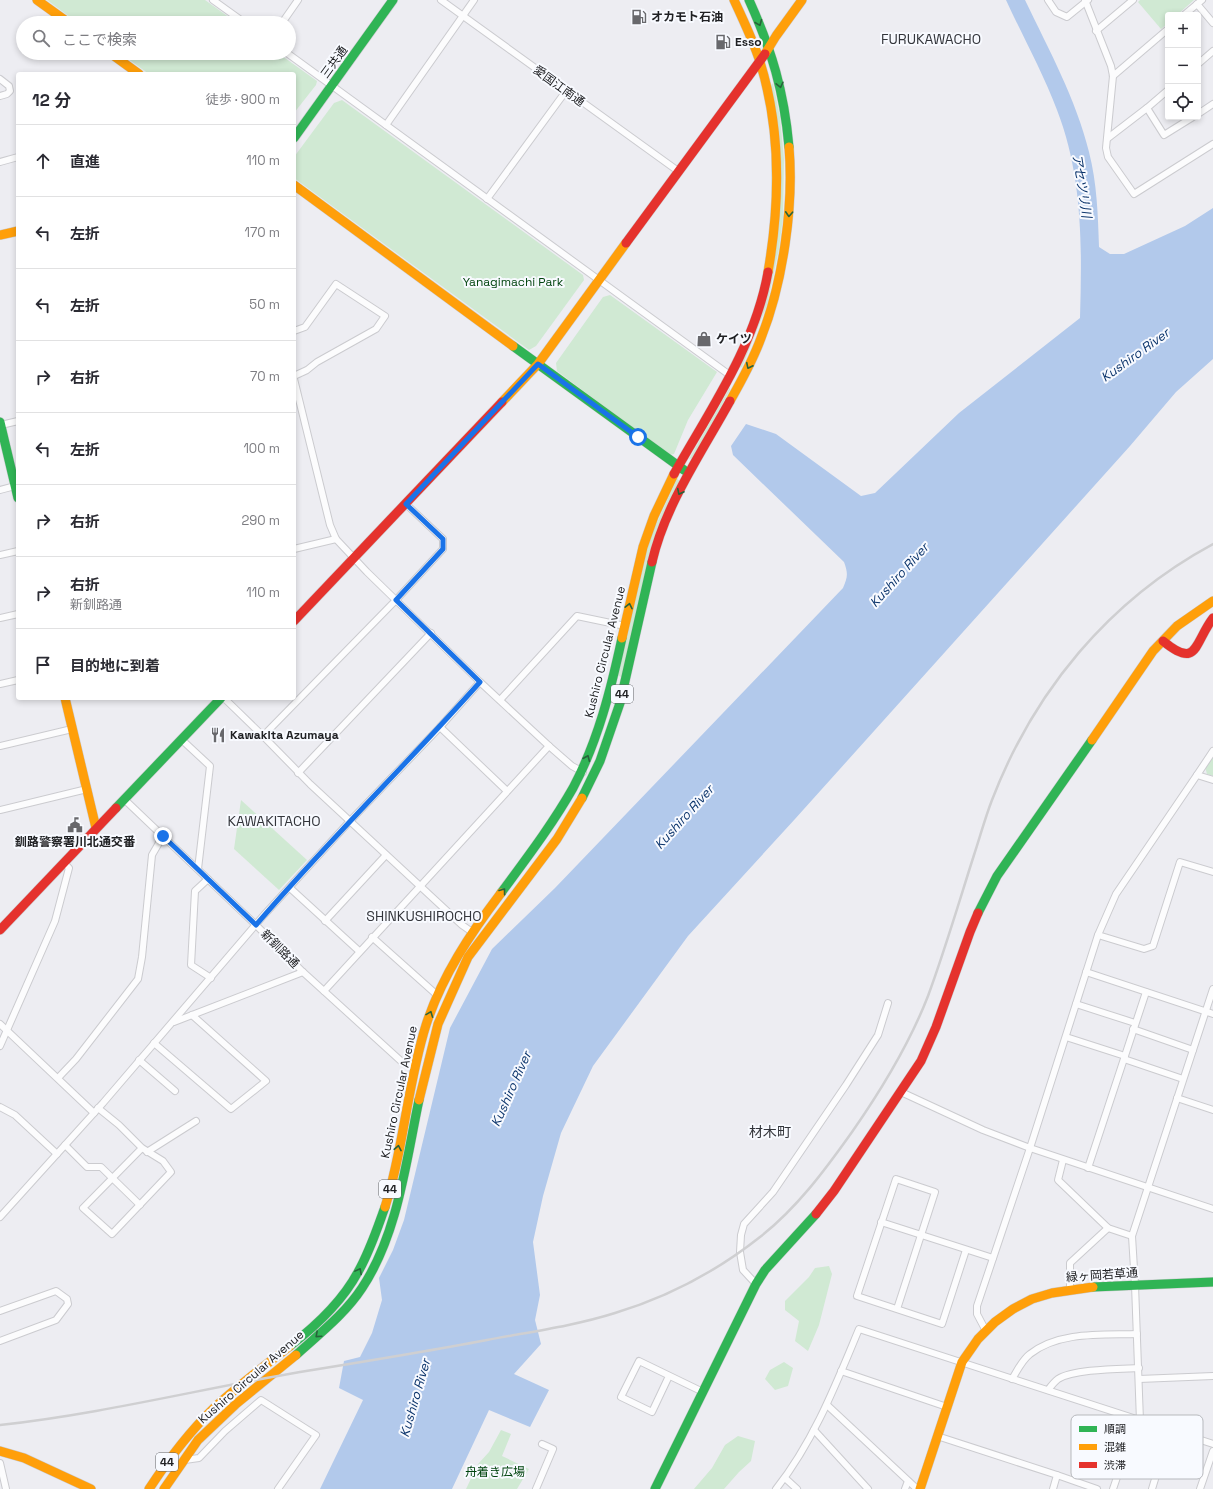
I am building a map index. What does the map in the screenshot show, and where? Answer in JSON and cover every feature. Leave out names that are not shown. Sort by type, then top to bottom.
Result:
[{"type":"main road","points":[[37,0],[59,16]]},
{"type":"main road","name":"三共通","points":[[296,135],[393,0]]},
{"type":"main road","name":"Kushiro Circular Avenue","points":[[149,1489],[166,1463],[210,1412],[225,1398],[301,1338],[321,1319],[349,1288],[359,1272],[381,1222],[389,1192],[415,1065],[421,1041],[437,995],[458,953],[472,932],[546,833],[572,789],[598,730],[612,684],[638,562],[645,539],[654,515],[679,466],[730,376],[760,303],[772,246],[775,218],[776,176],[773,127],[760,62],[750,35],[734,0]]},
{"type":"main road","name":"Kushiro Circular Avenue","points":[[164,1489],[198,1440],[236,1404],[285,1365],[338,1317],[362,1288],[375,1265],[397,1206],[438,1024],[455,983],[468,957],[557,838],[583,797],[593,777],[610,734],[620,703],[657,542],[666,519],[689,474],[759,345],[771,307],[786,247],[791,182],[787,126],[777,72],[769,48],[749,0]]},
{"type":"main road","points":[[296,619],[538,364],[678,171],[760,62],[802,0]]},
{"type":"main road","points":[[119,60],[135,72]]},
{"type":"main road","points":[[296,186],[689,474]]},
{"type":"main road","points":[[0,235],[16,231]]},
{"type":"main road","points":[[0,424],[16,490]]},
{"type":"main road","points":[[655,1489],[756,1284],[765,1270],[814,1217],[834,1191],[921,1060],[936,1027],[970,932],[982,904],[997,876],[1153,651],[1177,626],[1213,601]]},
{"type":"main road","points":[[1162,641],[1172,649],[1183,654],[1191,653],[1200,643],[1208,624],[1213,618]]},
{"type":"main road","points":[[65,700],[96,828]]},
{"type":"main road","points":[[0,930],[220,700]]},
{"type":"main road","name":"緑ヶ岡若草通","points":[[920,1489],[962,1362],[986,1330],[1009,1311],[1044,1294],[1070,1288],[1135,1284],[1213,1282]]},
{"type":"main road","points":[[0,1451],[24,1458],[91,1489]]},
{"type":"street","points":[[213,0],[235,16]]},
{"type":"street","points":[[287,16],[298,0]]},
{"type":"street","name":"愛国江南通","points":[[440,0],[678,171]]},
{"type":"street","points":[[386,125],[474,0]]},
{"type":"street","points":[[1048,0],[1056,12],[1067,17],[1086,1],[1096,31],[1111,66],[1113,76],[1106,148],[1108,157],[1134,194],[1213,144]]},
{"type":"street","points":[[1096,31],[1133,0]]},
{"type":"street","points":[[1187,12],[1199,2],[1213,23]]},
{"type":"street","points":[[1113,76],[1165,32]]},
{"type":"street","points":[[1201,61],[1213,51]]},
{"type":"street","points":[[296,60],[740,382]]},
{"type":"street","points":[[0,79],[9,86],[10,91],[7,94],[0,96]]},
{"type":"street","points":[[488,200],[566,91]]},
{"type":"street","points":[[1108,138],[1148,108],[1165,93]]},
{"type":"street","points":[[1201,112],[1213,104]]},
{"type":"street","points":[[1148,108],[1164,135],[1188,120]]},
{"type":"street","points":[[0,162],[16,158]]},
{"type":"street","points":[[296,330],[305,327],[336,284],[385,316],[376,329],[317,362],[296,376]]},
{"type":"street","points":[[296,385],[330,525],[336,540],[480,682],[549,746],[572,766],[593,777]]},
{"type":"street","points":[[0,424],[16,421]]},
{"type":"street","points":[[0,490],[15,486]]},
{"type":"street","points":[[263,736],[396,600],[443,549],[443,539],[406,504]]},
{"type":"street","points":[[296,549],[336,540]]},
{"type":"street","points":[[0,555],[16,551]]},
{"type":"street","points":[[0,618],[16,614]]},
{"type":"street","points":[[500,700],[577,616],[625,626]]},
{"type":"street","points":[[298,773],[431,633]]},
{"type":"street","points":[[0,684],[16,680]]},
{"type":"street","points":[[0,1217],[96,1110],[256,925],[350,821],[440,727],[480,682]]},
{"type":"street","points":[[224,700],[263,736],[298,773],[462,925],[472,932]]},
{"type":"street","points":[[440,727],[507,791]]},
{"type":"street","points":[[0,746],[72,729]]},
{"type":"street","points":[[182,740],[210,766],[198,869]]},
{"type":"street","points":[[324,990],[549,746]]},
{"type":"street","points":[[986,1330],[977,1314],[977,1306],[1030,1148],[1098,935],[1116,894],[1213,750]]},
{"type":"street","points":[[1197,775],[1213,780]]},
{"type":"street","points":[[0,810],[87,789]]},
{"type":"street","name":"新釧路通","points":[[125,800],[303,972],[402,1062],[427,1068]]},
{"type":"street","points":[[58,1078],[76,1059],[138,979],[142,957],[152,854],[163,836]]},
{"type":"street","points":[[325,921],[386,855]]},
{"type":"street","points":[[1098,935],[1144,949],[1153,946],[1180,862],[1213,872]]},
{"type":"street","points":[[0,1046],[55,920],[69,868],[64,863]]},
{"type":"street","points":[[208,879],[195,891],[191,965],[211,978]]},
{"type":"street","points":[[290,888],[359,951]]},
{"type":"street","points":[[372,937],[437,995]]},
{"type":"street","points":[[173,1022],[303,972]]},
{"type":"street","points":[[1086,972],[1213,1014]]},
{"type":"street","points":[[1139,1415],[1139,1368],[1132,1236],[1213,989]]},
{"type":"street","points":[[1088,1168],[1146,992]]},
{"type":"street","points":[[756,1284],[743,1270],[740,1252],[741,1235],[744,1224],[772,1192],[846,1085],[878,1035],[888,1003]]},
{"type":"street","points":[[1076,1004],[1193,1050]]},
{"type":"street","points":[[154,1042],[231,1109],[266,1081],[192,1015]]},
{"type":"street","points":[[0,1024],[58,1078],[96,1110],[119,1125],[145,1150],[163,1161],[171,1172],[112,1234],[83,1208],[112,1178],[145,1150],[196,1121]]},
{"type":"street","points":[[1066,1037],[1183,1079]]},
{"type":"street","points":[[139,1060],[175,1091]]},
{"type":"street","points":[[901,1092],[983,1130],[1030,1148],[1213,1209]]},
{"type":"street","points":[[1177,1098],[1213,1110]]},
{"type":"street","points":[[0,1107],[15,1115],[56,1154]]},
{"type":"street","points":[[65,1145],[87,1167],[101,1167],[140,1206]]},
{"type":"street","points":[[1063,1160],[1058,1180],[1108,1228],[1132,1236]]},
{"type":"street","points":[[897,1309],[935,1192],[896,1179],[857,1296],[942,1324],[966,1250]]},
{"type":"street","points":[[881,1222],[993,1258]]},
{"type":"street","points":[[1070,1288],[1070,1263],[1108,1228]]},
{"type":"street","points":[[0,1311],[56,1292],[67,1299],[68,1304],[56,1320],[0,1340]]},
{"type":"street","points":[[776,1489],[785,1478],[827,1405],[859,1329],[1124,1415]]},
{"type":"street","points":[[1012,1379],[1030,1354],[1055,1340],[1074,1336],[1137,1334]]},
{"type":"street","points":[[670,1376],[652,1412],[621,1397],[638,1361],[670,1376],[703,1392]]},
{"type":"street","points":[[1048,1390],[1054,1382],[1060,1378],[1074,1374],[1107,1369],[1139,1368]]},
{"type":"street","points":[[841,1371],[947,1407]]},
{"type":"street","points":[[1139,1379],[1213,1376]]},
{"type":"street","points":[[183,1461],[199,1458],[225,1431],[261,1400],[316,1435],[278,1489]]},
{"type":"street","points":[[827,1405],[917,1489]]},
{"type":"street","points":[[814,1430],[868,1489]]},
{"type":"street","points":[[937,1436],[1097,1489]]},
{"type":"street","points":[[1203,1441],[1213,1444]]},
{"type":"street","points":[[536,1489],[553,1449],[542,1444]]},
{"type":"street","points":[[1200,1489],[1213,1451]]},
{"type":"street","points":[[0,1463],[6,1489]]},
{"type":"street","points":[[1053,1489],[1057,1475]]},
{"type":"street","points":[[785,1478],[798,1489]]},
{"type":"street","points":[[1113,1489],[1117,1479]]},
{"type":"street","points":[[1152,1489],[1155,1479]]},
{"type":"street","points":[[905,1489],[908,1481]]},
{"type":"green space","points":[[47,0],[205,0],[227,16],[69,16]]},
{"type":"green space","points":[[1140,0],[1194,0],[1180,12],[1165,12],[1165,26],[1161,29],[1138,2]]},
{"type":"green space","points":[[130,60],[288,60],[317,81],[316,85],[296,110],[296,72],[146,72]]},
{"type":"green space","points":[[773,83],[780,117],[784,159],[783,217],[779,249],[767,305],[742,367],[739,368],[772,273],[771,86]]},
{"type":"green space","name":"Yanagimachi Park","points":[[342,100],[583,275],[584,280],[536,346],[529,350],[296,179],[296,154],[334,103]]},
{"type":"green space","points":[[610,295],[717,372],[688,420],[674,454],[669,455],[557,371],[556,363],[603,297]]},
{"type":"green space","points":[[730,387],[730,390],[693,458],[689,459]]},
{"type":"green space","points":[[677,479],[680,481],[621,677],[617,675],[649,540]]},
{"type":"green space","points":[[1213,757],[1213,776],[1207,774],[1205,767]]},
{"type":"green space","points":[[241,800],[307,860],[279,890],[234,849]]},
{"type":"green space","points":[[829,1266],[832,1274],[819,1325],[808,1351],[795,1341],[799,1321],[785,1310],[785,1301],[809,1277],[815,1268]]},
{"type":"green space","points":[[784,1362],[793,1368],[788,1386],[775,1390],[765,1379],[770,1370]]},
{"type":"green space","name":"舟着き広場","points":[[501,1430],[511,1434],[502,1456],[529,1469],[517,1489],[466,1489],[478,1464],[489,1452]]},
{"type":"green space","points":[[738,1436],[755,1441],[751,1461],[724,1489],[694,1489],[712,1468],[725,1445]]},
{"type":"water","points":[[1006,0],[1025,0],[1061,75],[1077,113],[1084,132],[1094,175],[1098,211],[1099,247],[1110,254],[1124,254],[1185,226],[1213,208],[1213,359],[1176,392],[1130,446],[688,936],[593,1066],[561,1133],[543,1196],[533,1242],[540,1295],[535,1320],[541,1344],[514,1374],[549,1390],[530,1427],[489,1410],[452,1489],[320,1489],[363,1400],[339,1388],[344,1361],[360,1357],[372,1333],[382,1300],[379,1278],[393,1250],[404,1220],[450,1028],[492,949],[555,888],[843,588],[845,584],[847,575],[844,562],[733,455],[731,446],[746,424],[776,434],[861,496],[875,493],[959,413],[1080,318],[1081,265],[1079,213],[1072,161],[1066,135],[1039,69]]},
{"type":"railway","points":[[0,1425],[113,1408],[300,1372],[440,1349],[584,1322],[635,1307],[673,1291],[709,1272],[744,1249],[786,1214],[810,1188],[863,1116],[904,1049],[928,996],[992,800],[1009,760],[1030,722],[1053,686],[1079,652],[1108,621],[1140,592],[1175,567],[1213,544]]},
{"type":"traffic: fast","points":[[296,135],[393,0]]},
{"type":"traffic: fast","points":[[749,0],[776,72],[784,108],[789,147]]},
{"type":"traffic: fast","points":[[513,346],[684,470]]},
{"type":"traffic: fast","points":[[0,422],[16,490]]},
{"type":"traffic: fast","points":[[582,798],[600,761],[620,703],[652,562]]},
{"type":"traffic: fast","points":[[501,893],[556,815],[573,788],[582,770],[603,714],[622,638]]},
{"type":"traffic: fast","points":[[116,808],[219,700]]},
{"type":"traffic: fast","points":[[978,913],[997,876],[1092,740]]},
{"type":"traffic: fast","points":[[296,1355],[348,1306],[362,1288],[374,1267],[384,1244],[399,1197],[419,1100]]},
{"type":"traffic: fast","points":[[290,1346],[328,1313],[352,1283],[373,1240],[385,1207]]},
{"type":"traffic: fast","points":[[655,1489],[756,1284],[765,1270],[816,1214]]},
{"type":"traffic: fast","points":[[1093,1287],[1213,1282]]},
{"type":"traffic: slow","points":[[37,0],[59,16]]},
{"type":"traffic: slow","points":[[734,0],[760,62],[772,113],[775,140],[776,193],[775,220],[768,272]]},
{"type":"traffic: slow","points":[[765,54],[802,0]]},
{"type":"traffic: slow","points":[[120,60],[136,72]]},
{"type":"traffic: slow","points":[[730,401],[758,346],[769,316],[781,269],[790,194],[789,147]]},
{"type":"traffic: slow","points":[[296,186],[513,346]]},
{"type":"traffic: slow","points":[[0,235],[16,231]]},
{"type":"traffic: slow","points":[[502,402],[538,364],[626,243]]},
{"type":"traffic: slow","points":[[622,638],[643,547],[654,516],[674,474]]},
{"type":"traffic: slow","points":[[1092,740],[1153,651],[1177,626],[1213,601]]},
{"type":"traffic: slow","points":[[65,700],[96,828]]},
{"type":"traffic: slow","points":[[419,1100],[438,1024],[468,957],[557,839],[582,798]]},
{"type":"traffic: slow","points":[[385,1207],[397,1162],[414,1070],[426,1025],[440,989],[458,956],[478,924],[501,893]]},
{"type":"traffic: slow","points":[[920,1489],[962,1362],[978,1339],[995,1322],[1013,1309],[1032,1299],[1052,1293],[1093,1287]]},
{"type":"traffic: slow","points":[[149,1489],[179,1447],[205,1417],[242,1384],[290,1346]]},
{"type":"traffic: slow","points":[[164,1489],[198,1440],[236,1404],[296,1355]]},
{"type":"traffic: slow","points":[[0,1451],[24,1458],[91,1489]]},
{"type":"traffic: jam","points":[[626,243],[765,54]]},
{"type":"traffic: jam","points":[[674,474],[730,377],[742,352],[762,299],[768,272]]},
{"type":"traffic: jam","points":[[652,562],[658,541],[675,499],[696,459],[730,401]]},
{"type":"traffic: jam","points":[[296,619],[502,402]]},
{"type":"traffic: jam","points":[[1163,641],[1174,649],[1183,653],[1189,653],[1194,650],[1213,618]]},
{"type":"traffic: jam","points":[[0,930],[116,808]]},
{"type":"traffic: jam","points":[[816,1214],[834,1191],[921,1061],[936,1027],[978,913]]},
{"type":"place","name":"オカモト石油","points":[[639,17]]},
{"type":"place","name":"Esso","points":[[723,42]]},
{"type":"place","name":"ケイツ","points":[[704,339]]},
{"type":"place","name":"Kawakita Azumaya","points":[[218,735]]},
{"type":"place","name":"釧路警察署川北通交番","points":[[75,825]]},
{"type":"district","name":"FURUKAWACHO","points":[[931,39]]},
{"type":"district","name":"KAWAKITACHO","points":[[274,821]]},
{"type":"district","name":"SHINKUSHIROCHO","points":[[424,916]]},
{"type":"district","name":"材木町","points":[[770,1132]]},
{"type":"route","points":[[163,836],[256,925],[350,821],[440,727],[480,682],[396,600],[443,549],[444,543],[443,539],[406,504],[538,364],[638,437]]},
{"type":"water label","name":"アセツリ川","points":[[1082,186]]},
{"type":"water label","name":"Kushiro River","points":[[1135,355]]},
{"type":"water label","name":"Kushiro River","points":[[899,575]]},
{"type":"water label","name":"Kushiro River","points":[[684,817]]},
{"type":"water label","name":"Kushiro River","points":[[511,1089]]},
{"type":"water label","name":"Kushiro River","points":[[415,1398]]}]
